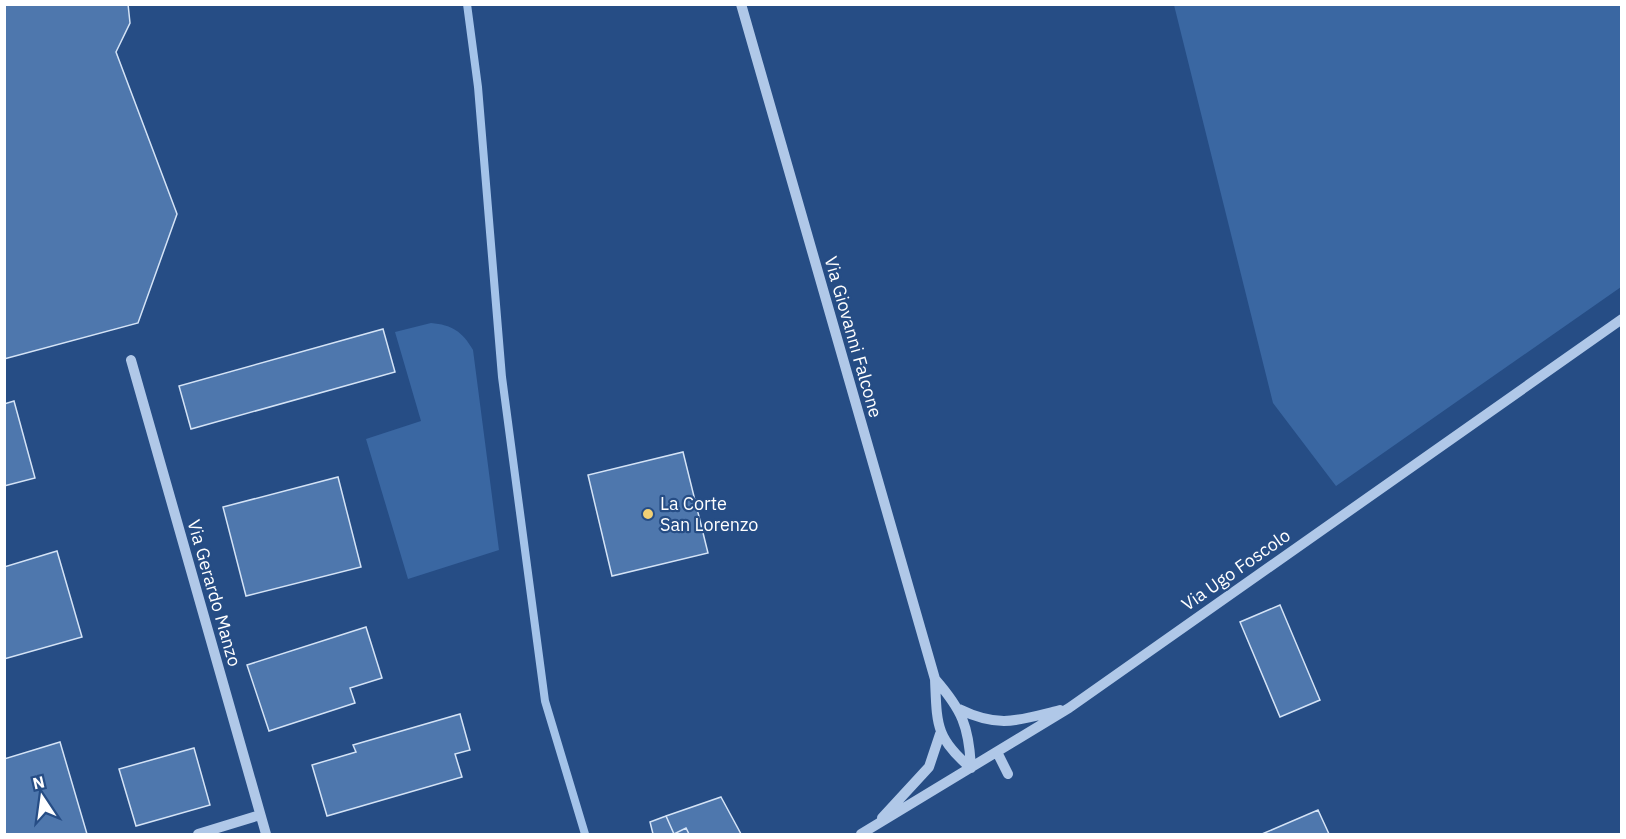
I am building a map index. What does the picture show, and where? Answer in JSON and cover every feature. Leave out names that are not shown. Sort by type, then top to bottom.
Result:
[{"type":"street","name":"Via Giovanni Falcone","points":[[741,4],[934,679],[940,734],[928,767],[866,832]]},
{"type":"street","name":"Via Ugo Foscolo","points":[[866,832],[1069,708],[1622,320]]},
{"type":"street","name":"Via Gerardo Manzo","points":[[131,360],[266,834]]},
{"type":"street","name":"Via Giovanni Falcone","points":[[934,679],[959,709],[970,741],[971,768]]},
{"type":"street","name":"Via Giovanni Falcone","points":[[959,709],[993,722],[1016,721],[1069,708]]},
{"type":"street","points":[[940,734],[950,751],[971,768]]},
{"type":"street","points":[[997,752],[1008,774]]},
{"type":"street","points":[[198,834],[260,815]]},
{"type":"shaded area","points":[[1174,5],[1621,5],[1621,287],[1336,486],[1273,403]]},
{"type":"shaded area","points":[[431,323],[445,325],[456,330],[473,350],[499,550],[408,579],[366,439],[421,421],[395,332]]},
{"type":"building","points":[[4,4],[128,4],[130,23],[116,52],[177,214],[138,323],[4,359]]},
{"type":"building","points":[[383,329],[395,372],[191,429],[179,386]]},
{"type":"building","points":[[14,401],[35,478],[4,486],[4,404]]},
{"type":"building","name":"La Corte San Lorenzo","points":[[683,452],[708,553],[612,576],[588,475]]},
{"type":"building","points":[[338,477],[361,567],[246,596],[223,507]]},
{"type":"building","points":[[57,551],[82,637],[4,659],[4,567]]},
{"type":"building","points":[[1280,605],[1320,700],[1280,717],[1240,622]]},
{"type":"building","points":[[366,627],[382,678],[350,688],[355,703],[269,731],[247,665]]},
{"type":"building","points":[[460,714],[470,750],[455,754],[462,777],[327,816],[312,765],[356,752],[353,745]]},
{"type":"building","points":[[60,742],[87,834],[4,834],[4,759]]},
{"type":"building","points":[[194,748],[210,805],[136,826],[119,769]]},
{"type":"building","points":[[721,797],[741,834],[689,834],[686,828],[674,834],[666,816]]},
{"type":"building","points":[[1318,810],[1329,834],[1262,834]]},
{"type":"building","points":[[666,816],[674,834],[653,834],[650,822]]},
{"type":"building","points":[[686,828],[689,834],[674,834]]},
{"type":"waterway","points":[[467,4],[478,87],[502,377],[545,701],[585,834]]},
{"type":"place","name":"La Corte San Lorenzo","points":[[648,514]]}]
